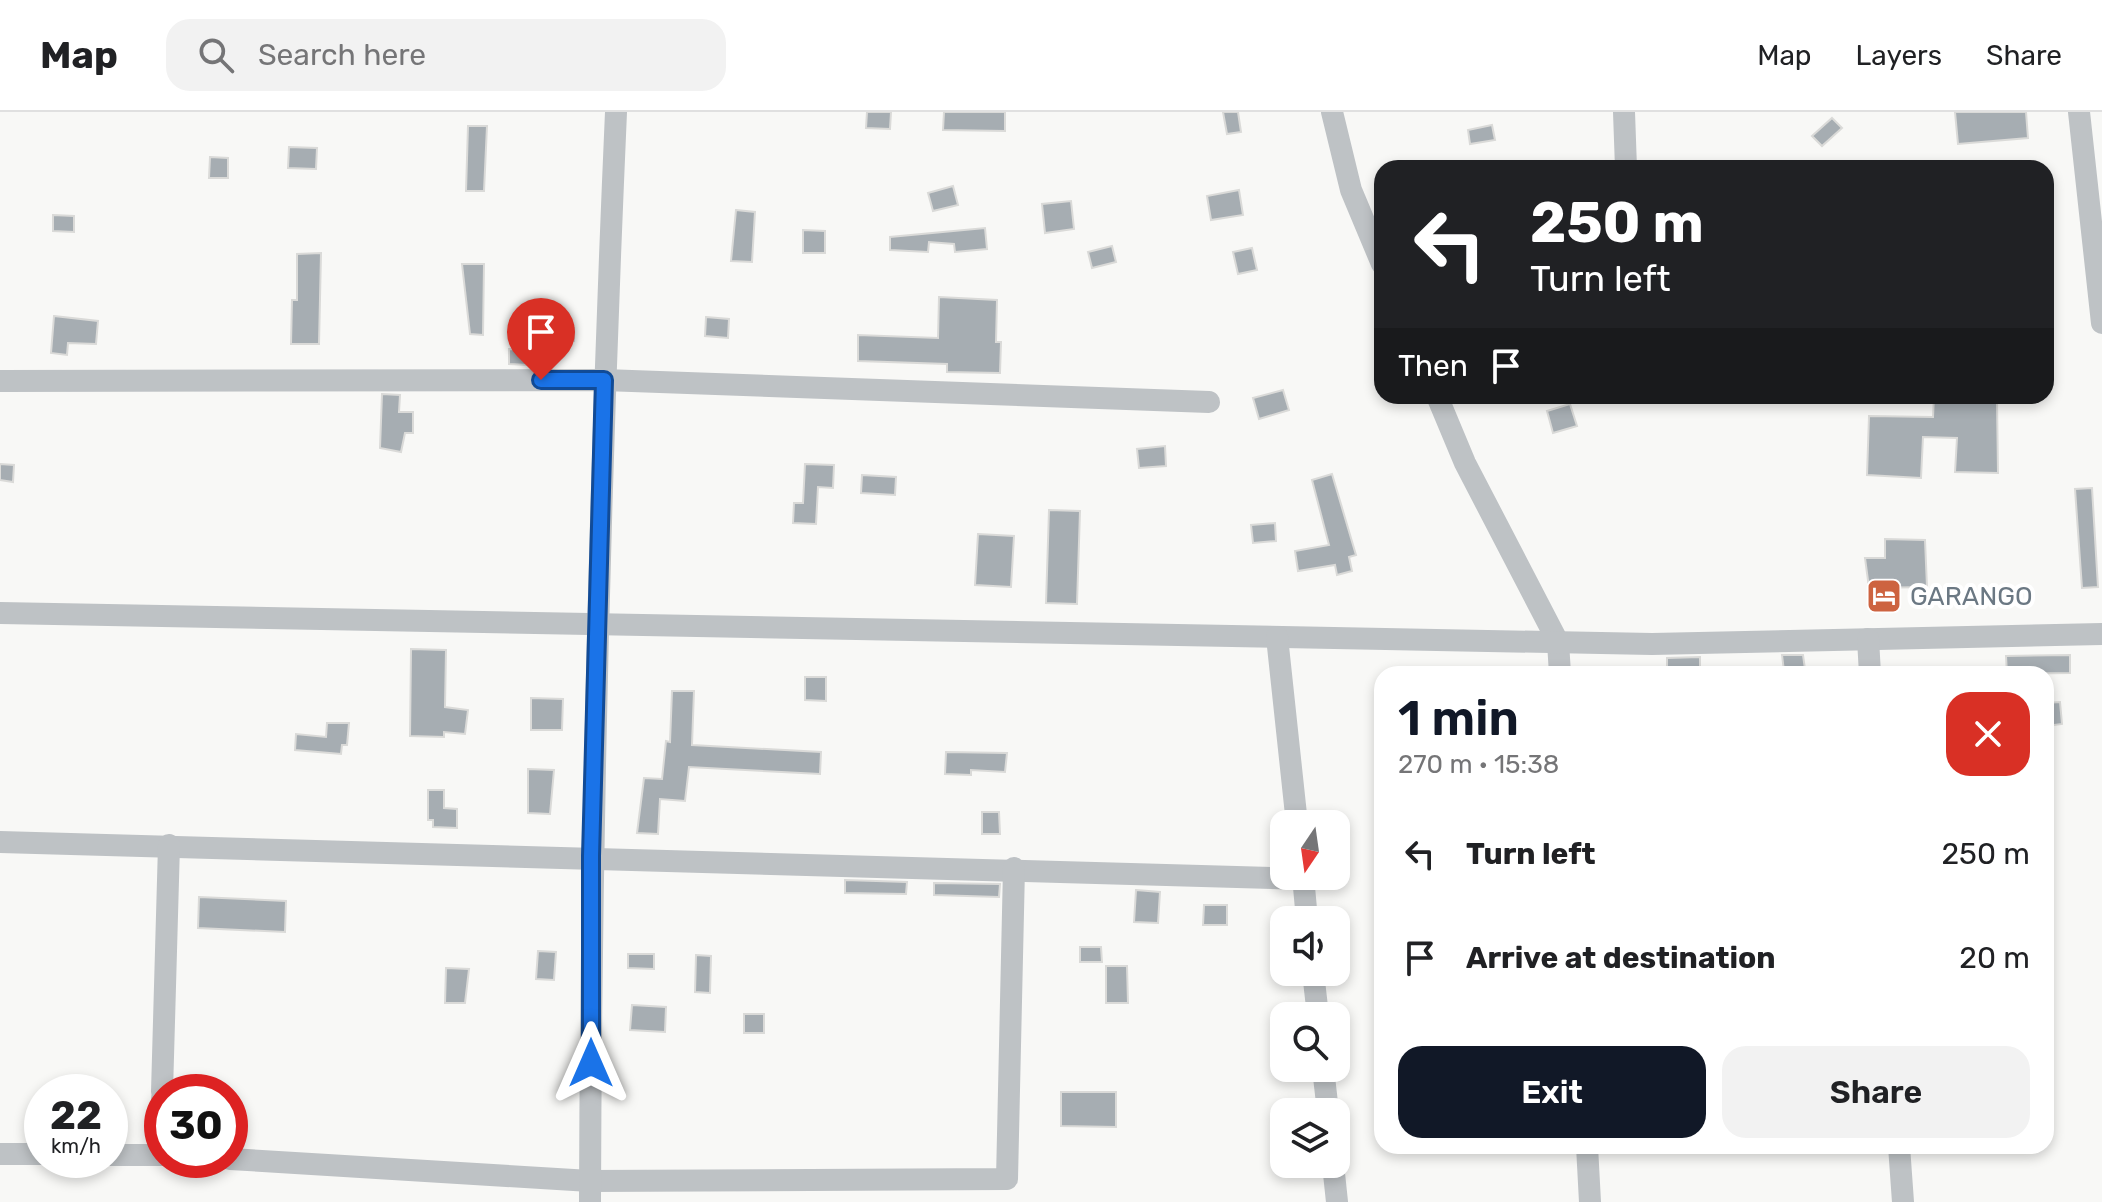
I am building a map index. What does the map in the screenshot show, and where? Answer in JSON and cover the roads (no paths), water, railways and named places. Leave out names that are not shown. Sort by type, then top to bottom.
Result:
[{"type":"street","points":[[590,1191],[591,856],[604,380],[616,112]]},
{"type":"street","points":[[1332,112],[1351,190],[1374,245]]},
{"type":"street","points":[[1624,112],[1626,160]]},
{"type":"street","points":[[2079,112],[2102,323]]},
{"type":"street","points":[[0,381],[604,380],[1209,402]]},
{"type":"street","points":[[1440,404],[1465,463],[1558,642],[1560,666]]},
{"type":"street","points":[[0,613],[1652,644],[2102,634]]},
{"type":"street","points":[[1277,637],[1296,810]]},
{"type":"street","points":[[1868,639],[1870,666]]},
{"type":"street","points":[[0,842],[1270,877]]},
{"type":"street","points":[[163,1074],[169,845]]},
{"type":"street","points":[[248,1161],[590,1191],[1007,1179],[1014,868]]},
{"type":"street","points":[[0,1154],[24,1154]]},
{"type":"street","points":[[1587,1154],[1590,1202]]},
{"type":"street","points":[[1900,1154],[1903,1202]]},
{"type":"street","points":[[1334,1178],[1337,1202]]},
{"type":"place","name":"GARANGO","points":[[1884,596]]}]
